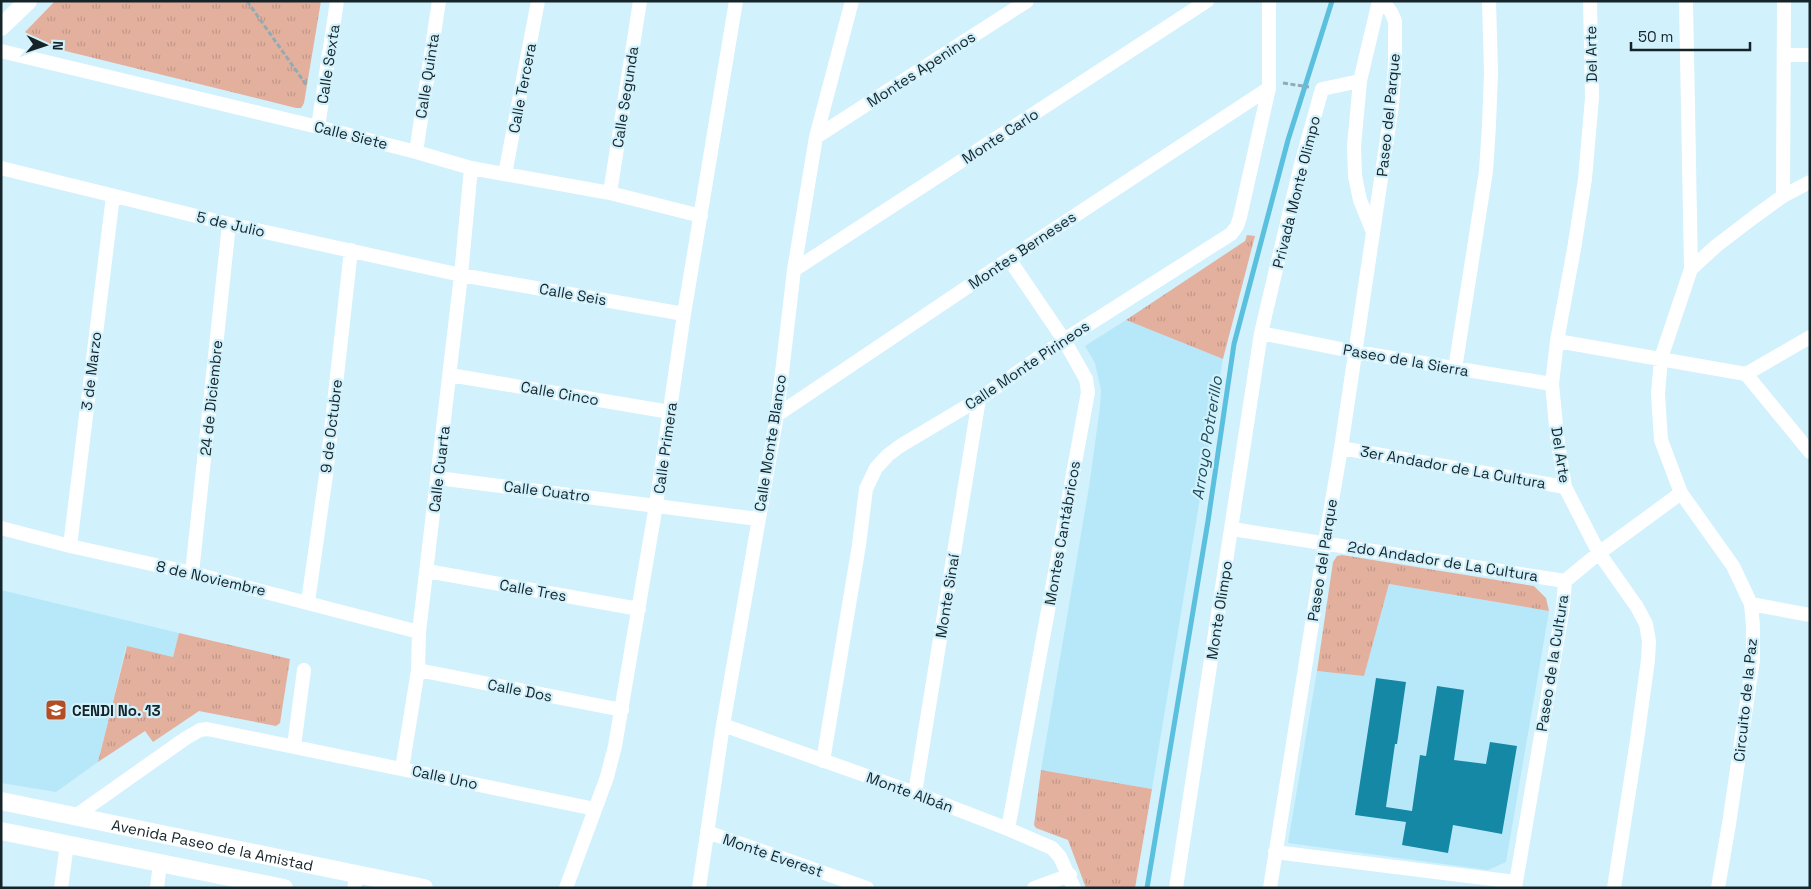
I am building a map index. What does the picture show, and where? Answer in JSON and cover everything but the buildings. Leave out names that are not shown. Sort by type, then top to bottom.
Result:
[{"type":"street","points":[[1,27],[28,1]]},
{"type":"street","name":"Calle Sexta","points":[[318,127],[338,1]]},
{"type":"street","name":"Calle Quinta","points":[[416,152],[438,1]]},
{"type":"street","name":"Calle Tercera","points":[[505,174],[538,1]]},
{"type":"street","name":"Calle Segunda","points":[[610,193],[640,1]]},
{"type":"street","name":"Calle Primera","points":[[566,888],[575,858],[596,808],[609,769],[622,710],[656,505],[684,314],[736,1]]},
{"type":"street","name":"Calle Monte Blanco","points":[[698,888],[758,519],[777,415],[794,270],[816,137],[852,1]]},
{"type":"street","name":"Montes Apeninos","points":[[816,137],[1027,1]]},
{"type":"street","name":"Monte Carlo","points":[[794,270],[1207,1]]},
{"type":"street","name":"Calle Monte Pirineos","points":[[824,761],[859,545],[866,490],[876,468],[900,446],[979,399],[1064,340],[1196,257],[1235,230],[1276,85],[1269,1]]},
{"type":"street","name":"Paseo del Parque","points":[[1374,233],[1360,200],[1355,176],[1354,146],[1360,81],[1381,1]]},
{"type":"street","name":"Paseo del Parque","points":[[1270,888],[1356,352],[1392,105],[1395,64],[1394,17],[1381,1]]},
{"type":"street","points":[[1455,369],[1486,171],[1491,72],[1489,1]]},
{"type":"street","name":"Del Arte","points":[[1590,1],[1592,98],[1586,170],[1574,249],[1556,341],[1552,384],[1557,436],[1565,487],[1599,552],[1646,624],[1649,641],[1637,740],[1614,888]]},
{"type":"street","points":[[1686,1],[1690,269]]},
{"type":"street","points":[[1783,196],[1784,1]]},
{"type":"street","name":"Calle Siete","points":[[1,51],[318,127],[471,168],[610,193],[701,216]]},
{"type":"street","points":[[1785,55],[1810,54]]},
{"type":"street","name":"Privada Monte Olimpo","points":[[1261,333],[1300,168],[1322,90],[1360,81]]},
{"type":"street","name":"Montes Berneses","points":[[777,415],[1009,258],[1276,85]]},
{"type":"street","name":"5 de Julio","points":[[1,168],[229,224],[462,275]]},
{"type":"street","name":"Calle Cuarta","points":[[402,769],[418,670],[420,632],[462,275],[471,168]]},
{"type":"street","points":[[1690,269],[1716,246],[1783,196],[1810,182]]},
{"type":"street","name":"3 de Marzo","points":[[70,546],[113,196]]},
{"type":"street","name":"24 de Diciembre","points":[[192,573],[229,224]]},
{"type":"street","name":"9 de Octubre","points":[[308,602],[326,474],[351,250]]},
{"type":"street","name":"Montes Cantábricos","points":[[1008,829],[1088,392],[1086,378],[1064,340],[1009,258]]},
{"type":"street","name":"Circuito de la Paz","points":[[1690,269],[1661,358],[1658,394],[1661,440],[1681,493],[1733,566],[1751,604],[1753,626],[1753,660],[1730,824],[1718,888]]},
{"type":"street","name":"Calle Seis","points":[[462,275],[684,314]]},
{"type":"street","name":"Paseo de la Sierra","points":[[1261,333],[1356,352],[1552,384]]},
{"type":"street","name":"Monte Olimpo","points":[[1176,888],[1261,333]]},
{"type":"street","points":[[1746,374],[1810,337]]},
{"type":"street","points":[[1556,341],[1746,374],[1810,452]]},
{"type":"street","name":"Calle Cinco","points":[[450,375],[670,412]]},
{"type":"street","name":"Monte Sinaí","points":[[915,793],[979,399]]},
{"type":"street","name":"3er Andador de La Cultura","points":[[1341,448],[1565,487]]},
{"type":"street","name":"Calle Cuatro","points":[[438,478],[758,519]]},
{"type":"street","name":"Paseo de la Cultura","points":[[1515,885],[1563,607],[1565,581],[1599,552],[1681,493]]},
{"type":"street","name":"8 de Noviembre","points":[[1,528],[70,546],[192,573],[420,632]]},
{"type":"street","name":"2do Andador de La Cultura","points":[[1232,528],[1565,581]]},
{"type":"street","name":"Calle Tres","points":[[427,571],[639,609]]},
{"type":"street","points":[[1751,604],[1810,615]]},
{"type":"street","points":[[294,746],[304,670]]},
{"type":"street","name":"Calle Dos","points":[[418,670],[622,710]]},
{"type":"street","name":"Monte Albán","points":[[724,725],[915,793],[1052,848],[1060,856],[1072,882]]},
{"type":"street","name":"Calle Uno","points":[[74,817],[105,793],[200,730],[215,730],[596,808]]},
{"type":"street","name":"Avenida Paseo de la Amistad","points":[[1,801],[356,881],[424,888]]},
{"type":"street","name":"Avenida Paseo de la Amistad","points":[[1,831],[160,863],[254,885],[284,888]]},
{"type":"street","name":"Monte Everest","points":[[707,832],[867,888]]},
{"type":"street","points":[[61,888],[67,844]]},
{"type":"street","points":[[1275,852],[1515,885]]},
{"type":"street","points":[[157,888],[160,863]]},
{"type":"street","points":[[1034,888],[1072,882]]},
{"type":"path","points":[[247,1],[307,86]]},
{"type":"path","points":[[1276,85],[1313,88]]},
{"type":"shaded area","points":[[1126,320],[1223,359],[1152,789],[1041,770],[1089,487],[1100,407],[1101,390],[1095,363],[1085,346]]},
{"type":"shaded area","points":[[1389,584],[1549,611],[1506,862],[1488,870],[1288,843],[1317,671],[1364,675]]},
{"type":"shaded area","name":"CENDI No. 13","points":[[1,590],[179,633],[173,657],[126,647],[98,762],[56,792],[1,783]]},
{"type":"green space","points":[[55,1],[321,1],[304,103],[301,108],[296,108],[29,42],[25,32]]},
{"type":"green space","points":[[1247,235],[1255,236],[1223,359],[1126,320],[1245,241]]},
{"type":"green space","points":[[1342,555],[1534,586],[1546,598],[1549,611],[1389,584],[1364,676],[1317,671],[1333,562],[1337,556]]},
{"type":"green space","points":[[179,633],[290,659],[280,723],[276,726],[199,711],[153,742],[145,731],[98,762],[127,646],[173,657]]},
{"type":"green space","points":[[1041,770],[1152,789],[1135,888],[1086,888],[1068,840],[1036,828],[1034,825]]},
{"type":"waterway","name":"Arroyo Potrerillo","points":[[1147,888],[1208,521],[1234,344],[1288,140],[1332,1]]},
{"type":"place","name":"CENDI No. 13","points":[[56,710]]}]
